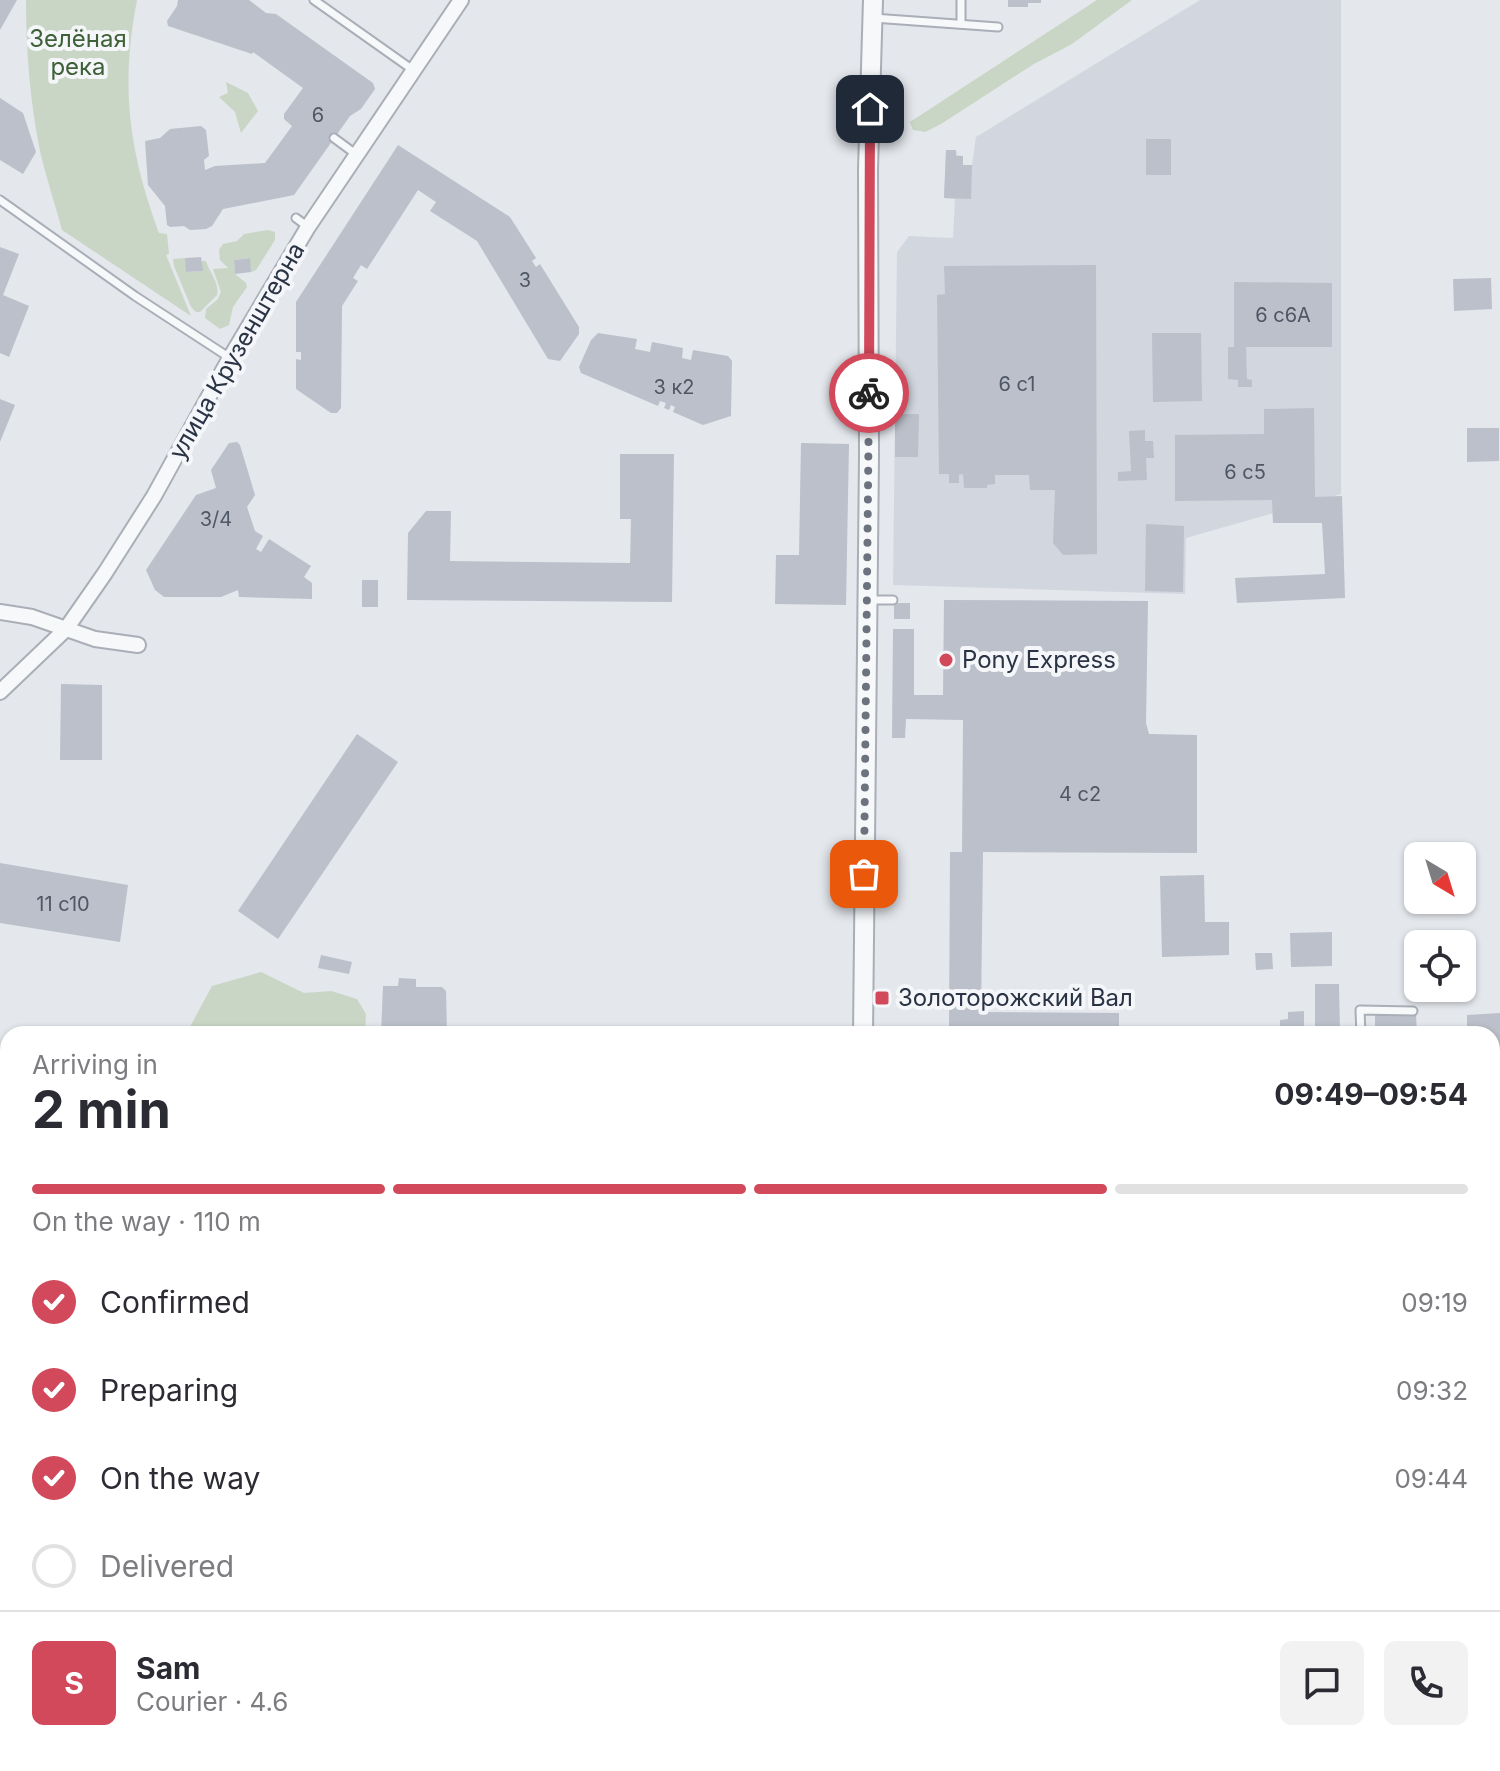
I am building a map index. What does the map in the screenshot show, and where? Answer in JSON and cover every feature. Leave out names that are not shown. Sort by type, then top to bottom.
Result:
[{"type":"street","name":"улица Крузенштерна","points":[[0,692],[66,629],[154,496],[302,222],[357,155],[461,0]]},
{"type":"street","points":[[863,1026],[868,169],[873,9]]},
{"type":"street","points":[[0,612],[32,617],[95,639],[138,645]]},
{"type":"lane","points":[[314,0],[413,70]]},
{"type":"lane","points":[[961,0],[961,24]]},
{"type":"lane","points":[[873,9],[998,27]]},
{"type":"lane","points":[[334,138],[357,155]]},
{"type":"lane","points":[[0,200],[135,296],[230,358]]},
{"type":"lane","points":[[867,600],[893,600]]},
{"type":"lane","points":[[1361,1026],[1360,1010],[1413,1011]]},
{"type":"shaded area","points":[[1200,0],[1341,0],[1341,494],[1186,538],[1185,594],[893,585],[897,252],[909,236],[953,238],[955,199],[944,198],[946,150],[956,150],[957,155],[963,156],[963,165],[972,165],[976,137]]},
{"type":"green space","name":"Зелёная река","points":[[26,0],[137,0],[129,62],[134,146],[159,233],[167,234],[169,254],[166,255],[191,316],[62,230],[37,132],[29,76]]},
{"type":"green space","points":[[1097,0],[1132,0],[1072,44],[1034,64],[941,124],[925,132],[913,130],[910,122]]},
{"type":"green space","points":[[226,82],[248,93],[258,111],[241,133],[235,112],[219,97],[228,93]]},
{"type":"green space","points":[[268,230],[275,232],[275,240],[256,270],[251,272],[249,258],[234,260],[235,274],[247,287],[233,307],[229,325],[220,329],[205,318],[206,309],[221,292],[213,269],[228,268],[220,260],[219,250],[223,244],[237,241],[244,234]]},
{"type":"green space","points":[[185,258],[187,272],[202,271],[202,261],[206,261],[217,286],[217,295],[200,312],[191,307],[174,266],[173,259]]},
{"type":"green space","points":[[261,972],[304,993],[331,991],[357,999],[366,1014],[365,1026],[190,1026],[212,986]]},
{"type":"building","points":[[0,0],[17,0],[0,30]]},
{"type":"building","points":[[178,0],[249,0],[266,13],[276,14],[373,83],[375,89],[361,109],[350,116],[294,195],[223,209],[212,226],[206,229],[190,230],[184,226],[167,225],[165,206],[148,185],[145,141],[160,138],[170,129],[201,126],[206,130],[209,156],[204,160],[205,170],[215,166],[265,163],[292,126],[284,119],[284,114],[303,88],[253,52],[168,26],[167,21]]},
{"type":"building","points":[[1008,0],[1041,0],[1041,3],[1028,3],[1028,7],[1008,7]]},
{"type":"building","points":[[0,98],[23,113],[36,152],[23,174],[0,160]]},
{"type":"building","points":[[1146,139],[1171,139],[1171,175],[1146,175]]},
{"type":"building","points":[[398,145],[510,217],[536,258],[532,261],[536,267],[540,264],[579,327],[579,334],[560,361],[548,359],[477,241],[430,211],[436,202],[418,190],[367,269],[361,265],[353,278],[358,281],[342,306],[341,408],[337,413],[331,413],[296,389],[296,359],[301,360],[301,352],[296,352],[296,302]]},
{"type":"building","points":[[946,150],[956,150],[956,156],[963,156],[963,165],[972,165],[971,199],[944,198]]},
{"type":"building","points":[[0,247],[19,254],[3,295],[29,306],[9,357],[0,353]]},
{"type":"building","points":[[201,257],[203,271],[186,272],[185,258]]},
{"type":"building","points":[[250,258],[251,272],[235,274],[234,260]]},
{"type":"building","points":[[1096,265],[1097,554],[1063,555],[1053,543],[1055,490],[1030,490],[1029,475],[995,475],[995,484],[987,485],[987,488],[964,488],[963,474],[959,475],[959,483],[949,483],[949,474],[939,474],[937,295],[945,294],[944,266]]},
{"type":"building","points":[[1491,278],[1492,309],[1454,311],[1453,279]]},
{"type":"building","points":[[1234,282],[1332,283],[1332,347],[1246,347],[1247,379],[1252,380],[1252,387],[1238,387],[1238,380],[1228,379],[1228,347],[1234,347]]},
{"type":"building","points":[[598,333],[637,339],[635,349],[650,352],[652,342],[683,348],[682,358],[691,360],[693,350],[728,356],[732,361],[731,416],[703,425],[673,412],[675,407],[671,405],[669,410],[664,408],[666,403],[660,401],[658,406],[581,373],[579,367],[591,340]]},
{"type":"building","points":[[1152,333],[1201,333],[1202,401],[1153,402]]},
{"type":"building","points":[[0,399],[15,405],[0,442]]},
{"type":"building","points":[[1314,408],[1315,497],[1342,496],[1345,598],[1237,603],[1235,578],[1325,574],[1322,523],[1273,523],[1272,500],[1175,501],[1175,435],[1264,434],[1264,409]]},
{"type":"building","points":[[895,414],[919,414],[918,457],[895,457]]},
{"type":"building","points":[[1467,428],[1499,428],[1499,461],[1467,462]]},
{"type":"building","points":[[1145,430],[1145,441],[1153,441],[1154,458],[1146,458],[1147,480],[1118,481],[1118,472],[1131,471],[1129,431]]},
{"type":"building","points":[[237,442],[255,495],[247,507],[255,531],[263,536],[256,549],[261,552],[269,539],[311,566],[304,577],[312,583],[312,599],[239,597],[238,590],[221,597],[164,597],[155,590],[146,570],[196,495],[216,488],[211,470],[229,443]]},
{"type":"building","points":[[801,443],[849,444],[846,605],[775,604],[776,555],[799,555]]},
{"type":"building","points":[[620,454],[674,454],[672,602],[407,600],[408,533],[426,511],[451,511],[450,561],[630,563],[631,519],[620,519]]},
{"type":"building","points":[[1146,524],[1184,526],[1183,592],[1145,591]]},
{"type":"building","points":[[362,580],[378,580],[378,607],[362,607]]},
{"type":"building","points":[[944,600],[1148,601],[1146,723],[1149,734],[1197,735],[1197,853],[983,852],[981,1012],[1119,1013],[1119,1026],[949,1026],[950,852],[962,852],[963,720],[906,719],[905,738],[892,738],[893,629],[914,629],[914,695],[943,695]]},
{"type":"building","points":[[894,603],[910,603],[910,619],[894,619]]},
{"type":"building","points":[[61,684],[102,685],[102,760],[60,760]]},
{"type":"building","points":[[357,734],[398,762],[278,939],[238,911]]},
{"type":"building","points":[[0,863],[128,885],[120,942],[0,923]]},
{"type":"building","points":[[1204,875],[1205,922],[1229,922],[1229,955],[1162,957],[1160,876]]},
{"type":"building","points":[[1332,932],[1332,966],[1291,967],[1290,933]]},
{"type":"building","points":[[1255,953],[1272,953],[1273,969],[1256,970]]},
{"type":"building","points":[[321,955],[352,962],[349,974],[318,968]]},
{"type":"building","points":[[399,978],[416,979],[416,987],[442,987],[446,991],[447,1026],[381,1026],[383,986],[398,986]]},
{"type":"building","points":[[1315,984],[1339,984],[1340,1026],[1315,1026]]},
{"type":"building","points":[[1304,1011],[1304,1026],[1280,1026],[1280,1020],[1288,1019],[1288,1012]]},
{"type":"building","points":[[1500,1013],[1500,1026],[1467,1026],[1467,1015]]},
{"type":"building","points":[[1416,1014],[1417,1026],[1375,1026],[1375,1015]]},
{"type":"way so far","points":[[864,874],[869,393]]},
{"type":"place","name":"Pony Express","points":[[946,660]]},
{"type":"place","name":"Золоторожский Вал","points":[[882,998]]},
{"type":"route","points":[[869,393],[870,109]]}]
